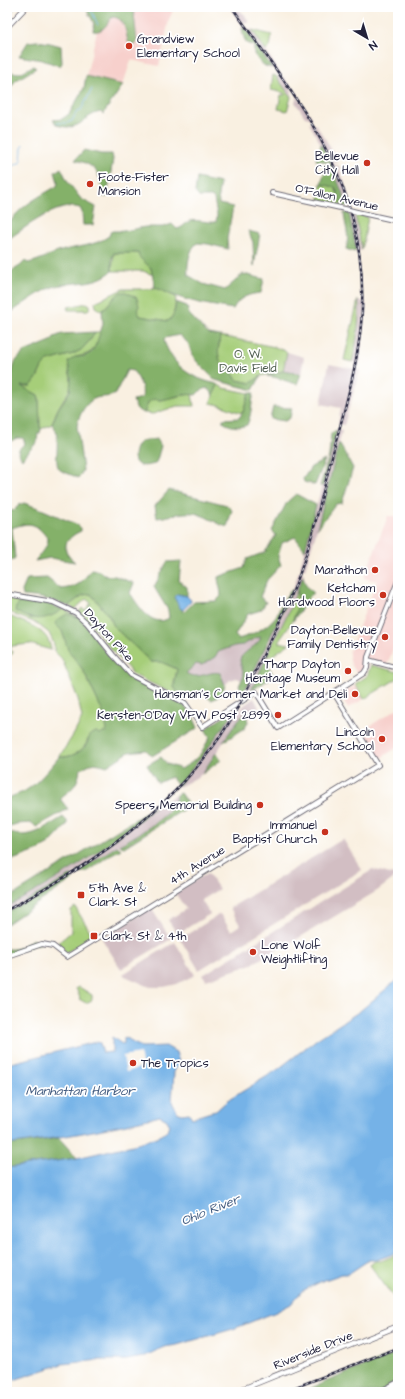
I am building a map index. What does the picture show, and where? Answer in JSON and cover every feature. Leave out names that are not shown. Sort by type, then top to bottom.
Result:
[{"type":"highway","points":[[381,1392],[398,1383]]},
{"type":"main road","name":"Riverside Drive","points":[[235,1392],[398,1326]]},
{"type":"street","points":[[7,27],[26,7]]},
{"type":"street","name":"O’Fallon Avenue","points":[[272,193],[398,221]]},
{"type":"street","points":[[334,693],[362,675],[367,668],[368,660],[398,581]]},
{"type":"street","name":"Dayton Pike","points":[[7,594],[53,602],[76,613],[84,619],[131,675],[185,702],[202,727],[256,692],[278,728],[334,693]]},
{"type":"street","points":[[368,660],[398,668]]},
{"type":"street","name":"4th Avenue","points":[[7,956],[42,944],[53,946],[67,957],[378,764],[334,693]]},
{"type":"shaded area","name":"Grandview Elementary School","points":[[103,7],[134,12],[136,7],[155,10],[156,8],[162,7],[173,10],[169,20],[159,66],[131,60],[123,85],[86,76]]},
{"type":"shaded area","points":[[229,7],[235,7],[245,15],[249,23],[239,21]]},
{"type":"shaded area","points":[[245,28],[252,30],[279,71],[272,68]]},
{"type":"shaded area","points":[[276,76],[284,77],[292,90],[291,97]]},
{"type":"shaded area","points":[[297,96],[313,119],[305,117],[295,102]]},
{"type":"shaded area","points":[[309,123],[316,125],[329,145],[337,163],[331,162]]},
{"type":"shaded area","points":[[331,164],[339,166],[353,209],[348,207]]},
{"type":"shaded area","points":[[349,213],[355,214],[361,251],[355,252],[356,248]]},
{"type":"shaded area","points":[[358,300],[366,302],[360,364],[352,362],[358,326]]},
{"type":"shaded area","points":[[287,352],[304,357],[301,374],[283,371]]},
{"type":"shaded area","points":[[329,364],[360,370],[344,425],[338,424],[341,408],[321,404]]},
{"type":"shaded area","points":[[337,430],[342,431],[317,529],[305,569],[300,567]]},
{"type":"shaded area","points":[[388,516],[398,517],[398,636],[387,665],[368,660],[367,668],[359,677],[351,664],[349,652],[377,581],[364,578]]},
{"type":"shaded area","points":[[299,571],[304,573],[290,609],[251,691],[241,697],[293,589]]},
{"type":"shaded area","points":[[261,637],[253,648],[241,656],[244,675],[241,680],[237,678],[230,680],[225,685],[220,673],[217,672],[207,675],[194,676],[186,673],[196,664],[218,652],[234,646],[243,645]]},
{"type":"shaded area","points":[[356,685],[364,699],[348,708],[340,695]]},
{"type":"shaded area","points":[[254,698],[259,707],[239,719],[202,774],[175,789],[206,751],[236,709],[240,711],[243,706]]},
{"type":"shaded area","name":"Lincoln Elementary School","points":[[398,708],[398,747],[379,759],[362,731]]},
{"type":"shaded area","points":[[176,795],[174,804],[165,815],[144,831],[111,849],[63,881],[7,912],[7,907],[47,885],[92,857],[158,805]]},
{"type":"shaded area","points":[[343,839],[362,870],[199,970],[180,939],[220,914],[231,931],[240,925],[230,908]]},
{"type":"shaded area","points":[[372,869],[397,876],[377,891],[252,964],[206,980],[203,975]]},
{"type":"shaded area","points":[[208,873],[219,889],[201,900],[210,914],[177,934],[168,920],[186,909],[175,893]]},
{"type":"shaded area","points":[[151,908],[171,939],[121,969],[102,939]]},
{"type":"shaded area","points":[[175,942],[195,975],[177,984],[164,987],[150,987],[123,974]]},
{"type":"green space","points":[[85,7],[136,7],[134,14],[137,41],[134,45],[128,42],[124,26],[120,20],[112,17],[102,29],[99,31],[93,31],[94,23]]},
{"type":"green space","points":[[242,28],[245,28],[272,68],[265,66],[259,61],[254,54],[254,46],[246,43]]},
{"type":"green space","points":[[252,30],[272,35],[270,47],[266,51]]},
{"type":"green space","points":[[37,41],[61,46],[62,63],[60,66],[42,60],[19,56],[28,42]]},
{"type":"green space","points":[[33,66],[36,68],[15,81],[7,93],[7,73],[20,73]]},
{"type":"green space","points":[[273,75],[276,76],[291,97],[287,111],[278,109],[281,95],[285,95],[284,93],[271,90]]},
{"type":"green space","points":[[86,76],[123,85],[103,114],[101,112],[90,116],[81,123],[72,127],[57,125],[53,120],[62,119],[69,114],[84,88]]},
{"type":"green space","points":[[321,144],[331,162],[316,160]]},
{"type":"green space","points":[[84,150],[101,154],[112,154],[113,159],[107,197],[102,196],[99,176],[93,168],[75,160]]},
{"type":"green space","points":[[325,164],[331,164],[348,207],[342,205],[335,187],[321,184],[325,171]]},
{"type":"green space","points":[[61,168],[68,182],[81,199],[96,207],[93,225],[83,225],[82,212],[80,208],[62,208],[42,217],[7,240],[7,230],[15,216],[35,199],[57,186],[58,182],[55,172]]},
{"type":"green space","points":[[197,178],[220,183],[218,195],[219,204],[233,207],[227,239],[228,249],[197,243],[194,246],[189,258],[188,275],[203,284],[225,290],[243,274],[264,279],[261,293],[252,294],[241,299],[233,309],[174,296],[155,287],[151,268],[139,257],[138,253],[114,253],[112,258],[112,271],[105,276],[90,281],[50,288],[34,296],[7,315],[7,274],[25,261],[28,263],[32,262],[64,250],[103,240],[109,236],[111,231],[124,231],[145,227],[163,227],[172,224],[177,229],[192,221],[216,222],[217,215],[214,199],[211,197],[199,197],[195,192]]},
{"type":"green space","points":[[321,184],[335,187],[342,205],[319,199]]},
{"type":"green space","points":[[344,213],[349,213],[356,248],[355,252],[346,249],[347,235]]},
{"type":"green space","points":[[355,214],[368,217],[362,250]]},
{"type":"green space","points":[[248,231],[260,234],[254,266],[253,242]]},
{"type":"green space","points":[[114,253],[138,253],[150,267],[153,275],[143,271],[112,271]]},
{"type":"green space","points":[[153,287],[176,297],[173,314],[168,321],[140,316],[137,310],[117,295],[102,311],[96,307],[95,302],[123,289],[153,289]]},
{"type":"green space","points":[[121,292],[126,292],[137,298],[139,306],[137,310],[140,316],[168,321],[173,315],[176,302],[187,306],[189,314],[206,332],[220,336],[218,350],[220,361],[222,364],[227,365],[237,380],[251,383],[261,376],[253,390],[215,380],[194,358],[188,343],[179,335],[165,338],[164,341],[171,355],[185,371],[198,378],[218,385],[213,396],[211,391],[207,388],[200,391],[196,395],[182,395],[161,400],[153,399],[149,402],[144,413],[137,408],[133,400],[142,398],[140,383],[133,371],[127,370],[115,394],[99,397],[89,402],[79,418],[77,426],[83,470],[78,478],[60,470],[58,466],[57,434],[52,424],[58,409],[70,391],[71,378],[68,362],[75,357],[85,356],[92,352],[103,324],[102,311]]},
{"type":"green space","points":[[358,300],[358,331],[352,362],[344,360]]},
{"type":"green space","points":[[87,303],[90,305],[88,310],[68,310],[67,308],[68,307]]},
{"type":"green space","points":[[95,332],[101,332],[95,347],[86,354],[75,357],[69,371],[71,383],[69,392],[57,411],[52,424],[41,429],[38,395],[21,386],[31,386],[42,367],[48,361],[73,354],[81,350]]},
{"type":"green space","points":[[95,332],[81,350],[73,354],[48,361],[42,367],[31,386],[21,386],[38,395],[41,429],[40,433],[38,433],[37,442],[22,459],[18,453],[19,449],[25,443],[23,438],[17,438],[7,443],[7,393],[15,362],[24,352],[51,341],[54,337],[62,334]]},
{"type":"green space","name":"O. W. Davis Field","points":[[220,336],[275,347],[287,352],[283,371],[261,376],[251,383],[237,380],[227,365],[222,364],[220,361],[218,350]]},
{"type":"green space","points":[[283,371],[301,374],[297,384],[267,376]]},
{"type":"green space","points":[[218,385],[224,388],[249,393],[243,412],[241,413],[210,403]]},
{"type":"green space","points":[[249,393],[254,393],[250,417],[247,425],[235,426],[228,425],[223,422],[223,419],[239,418],[243,412]]},
{"type":"green space","points":[[192,394],[194,406],[177,406],[153,414],[144,413],[149,402],[153,399],[161,400]]},
{"type":"green space","points":[[273,407],[292,408],[290,418],[285,421],[270,419]]},
{"type":"green space","points":[[337,430],[323,486],[320,486],[329,456],[331,434]]},
{"type":"green space","points":[[157,439],[161,446],[155,464],[142,466],[136,463],[134,455],[139,443],[145,440]]},
{"type":"green space","points":[[339,443],[353,468],[342,503],[336,504],[317,529]]},
{"type":"green space","points":[[325,460],[315,485],[304,482],[303,479],[311,467]]},
{"type":"green space","points":[[169,490],[227,505],[232,510],[227,527],[202,515],[193,513],[183,513],[157,518],[155,506]]},
{"type":"green space","points":[[296,494],[316,505],[305,550],[295,537],[282,543],[278,556],[281,565],[267,580],[260,597],[266,602],[261,610],[248,614],[235,635],[238,639],[254,633],[268,624],[276,616],[284,599],[293,589],[244,692],[239,686],[244,675],[240,660],[243,654],[257,644],[261,637],[243,645],[234,646],[218,652],[215,657],[202,665],[196,664],[186,673],[199,676],[216,672],[220,673],[225,685],[218,696],[211,700],[200,691],[186,695],[183,698],[174,687],[177,669],[161,662],[151,662],[115,628],[109,616],[91,594],[83,595],[68,606],[46,599],[23,596],[22,591],[27,579],[47,578],[61,589],[79,584],[92,569],[99,571],[106,576],[115,576],[134,583],[130,593],[137,604],[151,618],[163,621],[169,618],[168,610],[154,587],[167,562],[181,561],[179,581],[187,587],[187,596],[177,594],[180,608],[183,610],[183,613],[194,602],[216,601],[221,596],[218,577],[244,568],[247,559],[265,552],[276,535],[272,531],[287,502]]},
{"type":"green space","points":[[24,503],[78,525],[81,528],[81,531],[71,537],[66,545],[67,553],[75,562],[50,558],[35,561],[47,545],[48,539],[40,530],[29,524],[12,528],[15,558],[7,564],[7,509],[13,511],[19,505]]},
{"type":"green space","points":[[303,576],[307,587],[313,592],[293,621],[299,600],[297,590]]},
{"type":"green space","points":[[297,590],[298,604],[294,617],[279,641],[289,644],[273,655],[266,657],[290,609]]},
{"type":"green space","points":[[91,594],[109,616],[115,628],[151,662],[161,662],[177,669],[174,687],[180,697],[134,675],[87,619],[79,612],[82,608],[85,611],[91,603],[86,599],[75,609],[68,606],[83,595]]},
{"type":"green space","points":[[7,597],[23,600],[16,607],[15,611],[31,619],[63,609],[80,618],[55,624],[62,631],[69,650],[83,670],[102,710],[107,729],[106,732],[88,739],[84,747],[73,755],[59,757],[74,734],[82,718],[78,699],[62,659],[54,651],[54,644],[49,633],[36,623],[15,615],[7,610]]},
{"type":"green space","points":[[23,600],[42,602],[63,609],[45,618],[39,619],[27,617],[15,611],[16,607]]},
{"type":"green space","points":[[67,614],[80,618],[83,621],[102,648],[129,676],[179,701],[195,720],[198,728],[152,756],[146,750],[129,752],[107,766],[99,764],[87,765],[80,770],[78,779],[74,786],[61,797],[61,800],[68,809],[36,827],[32,823],[16,824],[9,827],[9,832],[24,835],[31,834],[44,829],[63,817],[67,821],[67,825],[49,844],[37,851],[7,862],[7,799],[30,788],[43,776],[59,757],[71,756],[82,750],[91,734],[96,732],[100,734],[106,732],[107,729],[102,710],[83,670],[68,650],[62,631],[55,624],[57,620]]},
{"type":"green space","points":[[7,615],[41,631],[46,636],[51,650],[30,644],[12,646],[10,649],[13,653],[7,659]]},
{"type":"green space","points":[[265,660],[274,676],[251,691]]},
{"type":"green space","points":[[371,665],[398,672],[398,678],[364,699],[355,684],[367,676]]},
{"type":"green space","points":[[236,709],[206,751],[178,786],[171,777],[158,783],[147,765],[161,757],[167,764],[181,769],[192,762],[201,753],[210,737],[205,729]]},
{"type":"green space","points":[[246,714],[248,722],[245,728],[223,742],[239,719]]},
{"type":"green space","points":[[216,753],[221,760],[202,774]]},
{"type":"green space","points":[[180,793],[189,806],[124,847],[119,845],[141,833],[157,821],[170,809],[174,804],[176,795]]},
{"type":"green space","points":[[158,805],[122,834],[67,873],[7,907],[7,899]]},
{"type":"green space","points":[[117,846],[121,849],[93,868],[85,872],[77,872]]},
{"type":"green space","points":[[72,875],[73,879],[7,924],[7,912]]},
{"type":"green space","points":[[75,907],[93,936],[66,953],[59,942],[71,932],[71,910]]},
{"type":"green space","points":[[32,939],[41,943],[7,955],[7,949],[21,947]]},
{"type":"green space","points":[[79,987],[92,995],[92,1000],[86,1003],[79,999],[80,998],[76,988]]},
{"type":"green space","points":[[59,1138],[77,1158],[7,1168],[7,1145]]},
{"type":"green space","points":[[398,1254],[398,1295],[394,1298],[370,1265],[375,1261],[381,1261]]},
{"type":"green space","points":[[398,1352],[398,1392],[301,1392]]},
{"type":"water","points":[[177,594],[187,596],[191,600],[183,610],[180,608],[174,597]]},
{"type":"water","points":[[398,979],[398,1252],[377,1260],[369,1260],[348,1274],[342,1274],[322,1281],[302,1291],[291,1304],[276,1312],[233,1329],[177,1345],[164,1347],[143,1357],[126,1360],[100,1360],[62,1364],[7,1381],[7,1168],[77,1158],[137,1144],[162,1135],[167,1131],[169,1124],[167,1120],[160,1116],[84,1133],[7,1145],[7,1064],[96,1042],[100,1043],[103,1053],[112,1052],[112,1037],[122,1044],[124,1043],[124,1038],[129,1039],[133,1043],[142,1047],[166,1046],[176,1052],[179,1062],[174,1072],[172,1102],[177,1112],[182,1114],[189,1113],[192,1118],[216,1111],[227,1101],[277,1070],[317,1039],[360,1011]]},
{"type":"pier","name":"The Tropics","points":[[140,1053],[143,1067],[126,1072],[123,1056]]},
{"type":"waterway","points":[[7,15],[16,7]]},
{"type":"waterway","points":[[87,7],[92,12],[98,25]]},
{"type":"waterway","points":[[57,123],[67,123],[72,121],[76,113],[81,110],[92,89]]},
{"type":"waterway","points":[[7,169],[21,162],[22,148],[24,145]]},
{"type":"railway","points":[[7,910],[62,879],[114,844],[139,824],[185,781],[221,735],[247,689],[287,606],[300,572],[314,528],[349,393],[358,348],[362,316],[362,284],[359,251],[353,220],[344,190],[332,162],[302,108],[232,7]]},
{"type":"railway","points":[[283,1392],[398,1348]]},
{"type":"place","name":"Grandview Elementary School","points":[[129,46]]},
{"type":"place","name":"Bellevue City Hall","points":[[367,163]]},
{"type":"place","name":"Foote-Fister Mansion","points":[[90,184]]},
{"type":"place","name":"Marathon","points":[[375,570]]},
{"type":"place","name":"Ketcham Hardwood Floors","points":[[383,595]]},
{"type":"place","name":"Dayton-Bellevue Family Dentistry","points":[[385,637]]},
{"type":"place","name":"Tharp Dayton Heritage Museum","points":[[348,671]]},
{"type":"place","name":"Hansman’s Corner Market and Deli","points":[[355,694]]},
{"type":"place","name":"Kersten-O’Day VFW Post 2899","points":[[278,715]]},
{"type":"place","name":"Lincoln Elementary School","points":[[382,739]]},
{"type":"place","name":"Speers Memorial Building","points":[[260,805]]},
{"type":"place","name":"Immanuel Baptist Church","points":[[325,832]]},
{"type":"place","name":"5th Ave & Clark St","points":[[81,895]]},
{"type":"place","name":"Clark St & 4th","points":[[94,936]]},
{"type":"place","name":"Lone Wolf Weightlifting","points":[[253,952]]},
{"type":"place","name":"The Tropics","points":[[133,1063]]},
{"type":"water label","name":"Manhattan Harbor","points":[[80,1090]]},
{"type":"water label","name":"Ohio River","points":[[210,1209]]}]
